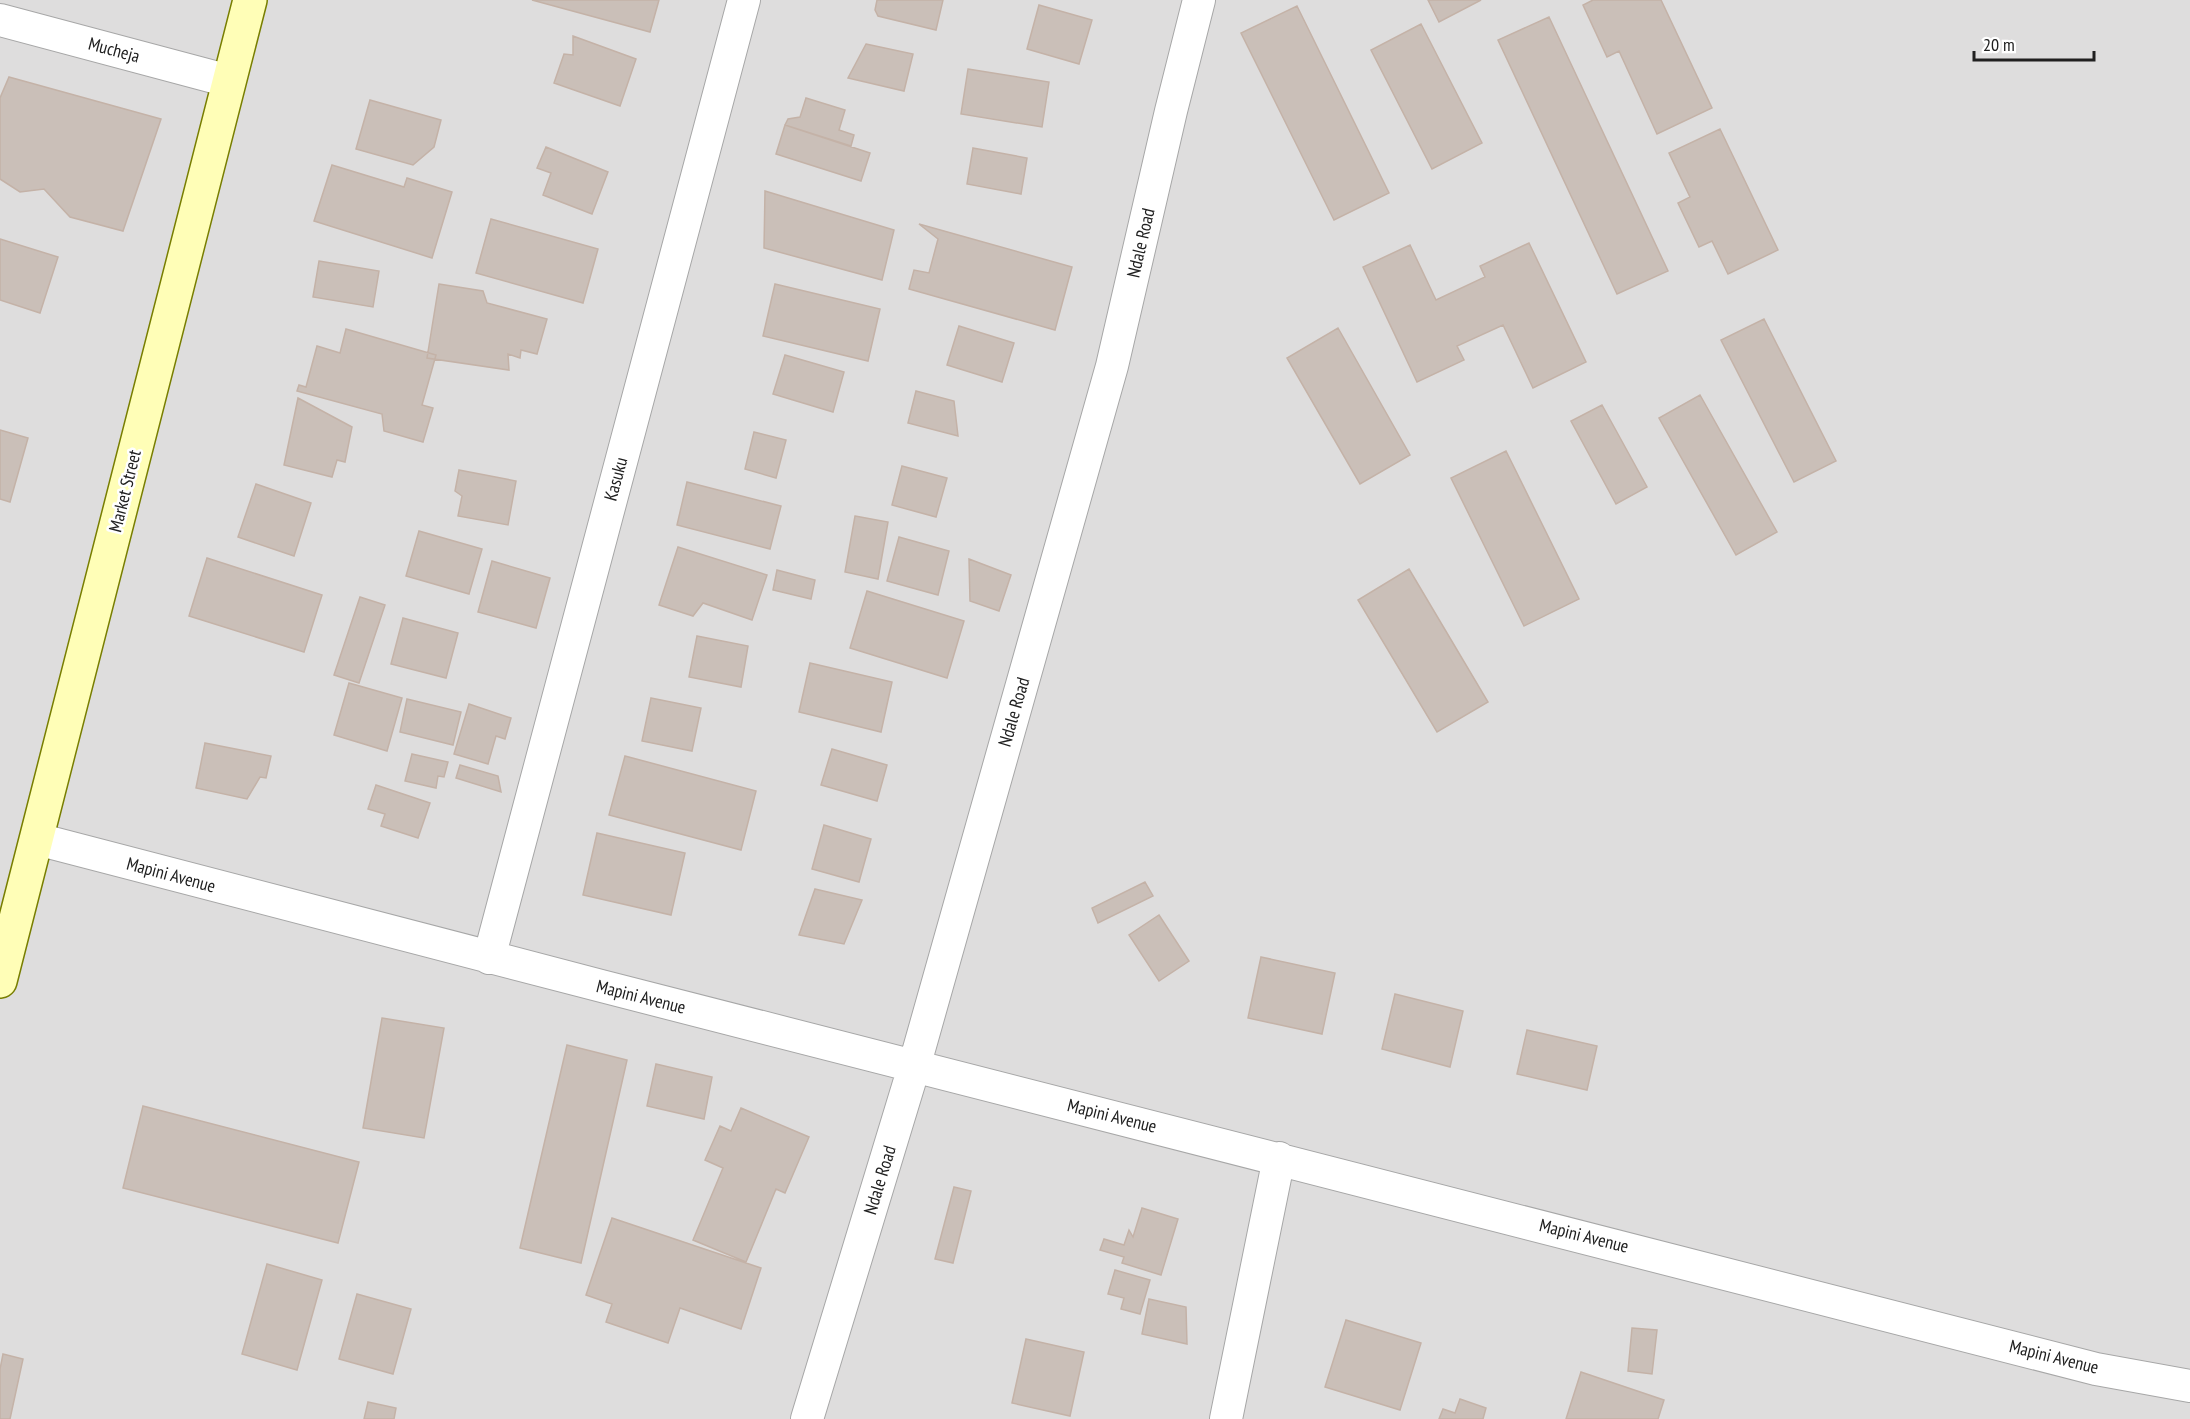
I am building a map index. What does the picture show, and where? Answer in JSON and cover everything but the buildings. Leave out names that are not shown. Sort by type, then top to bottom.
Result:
[{"type":"street","name":"Market Street","points":[[0,981],[250,0]]},
{"type":"street","name":"Kasuku","points":[[489,958],[744,0]]},
{"type":"street","name":"Ndale Road","points":[[807,1419],[914,1067],[1112,366],[1199,0]]},
{"type":"street","name":"Mucheja","points":[[0,20],[229,81]]},
{"type":"street","name":"Mapini Avenue","points":[[37,839],[489,958],[1279,1158],[2096,1369],[2190,1386]]},
{"type":"street","points":[[1226,1419],[1279,1158]]},
{"type":"shaded area","points":[[0,0],[2190,0],[2190,1419],[0,1419]]}]
